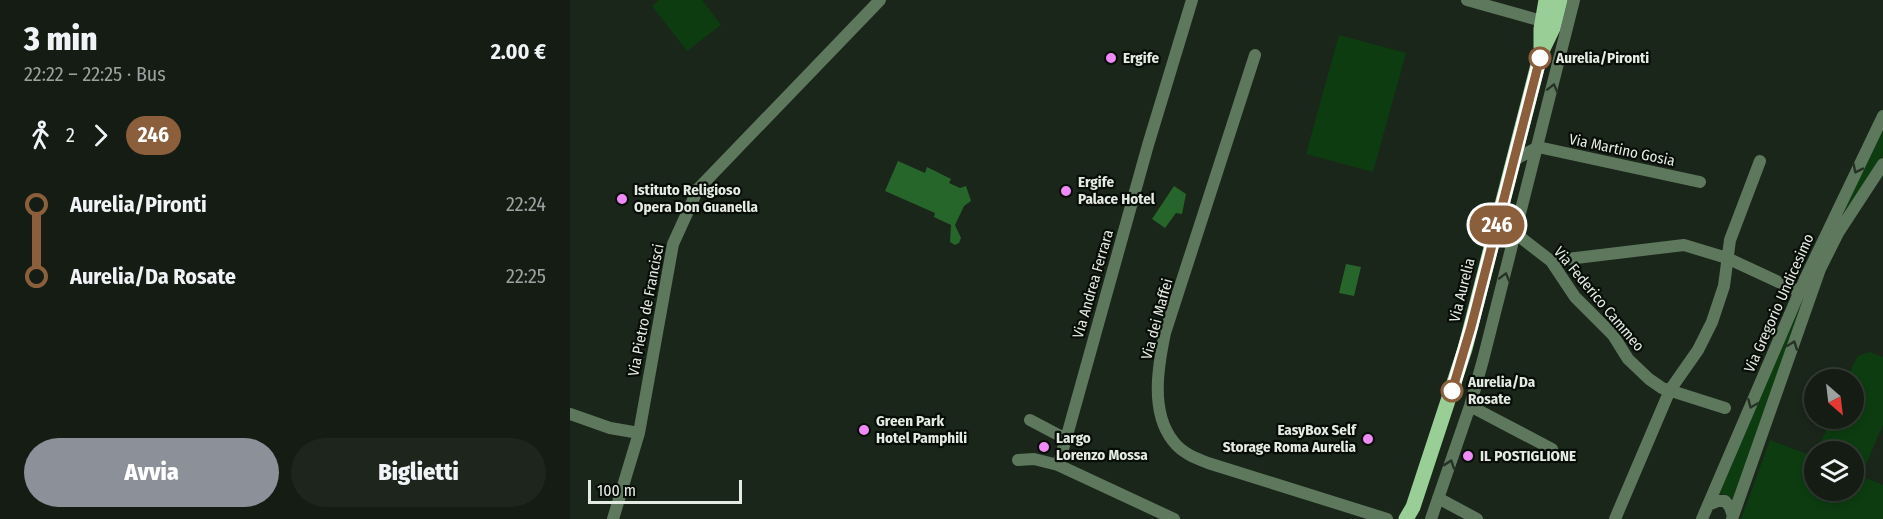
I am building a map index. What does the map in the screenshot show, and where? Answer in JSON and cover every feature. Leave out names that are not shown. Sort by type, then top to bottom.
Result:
[{"type":"main road","name":"Via Aurelia","points":[[1541,53],[1542,21],[1546,0]]},
{"type":"main road","name":"Via Aurelia","points":[[1411,515],[1458,373],[1541,53],[1552,28],[1560,0]]},
{"type":"street","name":"Via Pietro de Francisci","points":[[613,519],[639,433],[673,244],[698,189],[880,0]]},
{"type":"street","name":"Via Andrea Ferrara","points":[[1066,439],[1148,145],[1192,0]]},
{"type":"street","points":[[1467,0],[1542,21]]},
{"type":"street","points":[[1431,519],[1470,406],[1483,360],[1574,0]]},
{"type":"street","name":"Via dei Maffei","points":[[1255,55],[1166,333],[1158,378],[1162,418],[1173,441],[1193,457],[1387,519]]},
{"type":"street","name":"Via Gregorio Undicesimo","points":[[1702,519],[1800,292],[1883,116]]},
{"type":"street","points":[[1514,160],[1538,147]]},
{"type":"street","name":"Via Martino Gosia","points":[[1538,147],[1700,182]]},
{"type":"street","points":[[1615,519],[1670,390],[1698,350],[1712,322],[1724,286],[1730,240],[1760,161]]},
{"type":"street","name":"Via Gregorio Undicesimo","points":[[1733,518],[1820,269],[1839,232],[1883,164]]},
{"type":"street","name":"Via Federico Cammeo","points":[[1516,234],[1551,261],[1579,303],[1613,335],[1628,359],[1653,382],[1725,408]]},
{"type":"street","points":[[1551,261],[1677,245],[1697,248],[1727,258],[1800,292]]},
{"type":"street","points":[[1458,373],[1483,360]]},
{"type":"street","points":[[1470,406],[1552,449]]},
{"type":"street","points":[[570,414],[610,428],[639,433]]},
{"type":"street","points":[[1030,420],[1066,439],[1058,465]]},
{"type":"street","points":[[1439,430],[1459,438]]},
{"type":"street","points":[[1018,460],[1034,459],[1058,465],[1174,519]]},
{"type":"street","points":[[1438,498],[1477,519]]},
{"type":"street","name":"Via Gregorio Undicesimo","points":[[1708,505],[1725,501],[1730,507],[1733,518]]},
{"type":"shaded area","points":[[659,0],[702,0],[721,25],[687,51],[652,6]]},
{"type":"shaded area","points":[[1339,35],[1406,53],[1373,172],[1306,154]]},
{"type":"shaded area","points":[[1883,128],[1883,156],[1833,228]]},
{"type":"shaded area","points":[[898,161],[925,173],[927,167],[951,179],[949,183],[960,188],[966,186],[971,201],[964,206],[955,225],[961,238],[959,243],[955,245],[950,242],[951,225],[934,217],[935,213],[885,191]]},
{"type":"shaded area","points":[[1174,186],[1186,194],[1182,214],[1176,213],[1165,228],[1152,219]]},
{"type":"shaded area","points":[[1346,264],[1361,267],[1354,296],[1339,293]]},
{"type":"shaded area","points":[[1809,282],[1734,500],[1727,495],[1719,494]]},
{"type":"shaded area","points":[[1870,352],[1883,357],[1883,425],[1864,469],[1864,441],[1821,441],[1827,429],[1864,429],[1864,369],[1851,369],[1858,356]]},
{"type":"shaded area","points":[[1770,440],[1804,453],[1804,501],[1864,501],[1864,477],[1883,485],[1883,519],[1741,519]]},
{"type":"bus line","name":"246","points":[[1452,391],[1471,327],[1540,58]]},
{"type":"place","name":"Ergife","points":[[1111,58]]},
{"type":"place","name":"Aurelia/Pironti","points":[[1540,58]]},
{"type":"place","name":"Ergife Palace Hotel","points":[[1066,191]]},
{"type":"place","name":"Istituto Religioso Opera Don Guanella","points":[[622,199]]},
{"type":"place","name":"Aurelia/Da Rosate","points":[[1452,391]]},
{"type":"place","name":"Green Park Hotel Pamphili","points":[[864,430]]},
{"type":"place","name":"EasyBox Self Storage Roma Aurelia","points":[[1368,439]]},
{"type":"place","name":"Largo Lorenzo Mossa","points":[[1044,447]]},
{"type":"place","name":"IL POSTIGLIONE","points":[[1468,456]]}]
